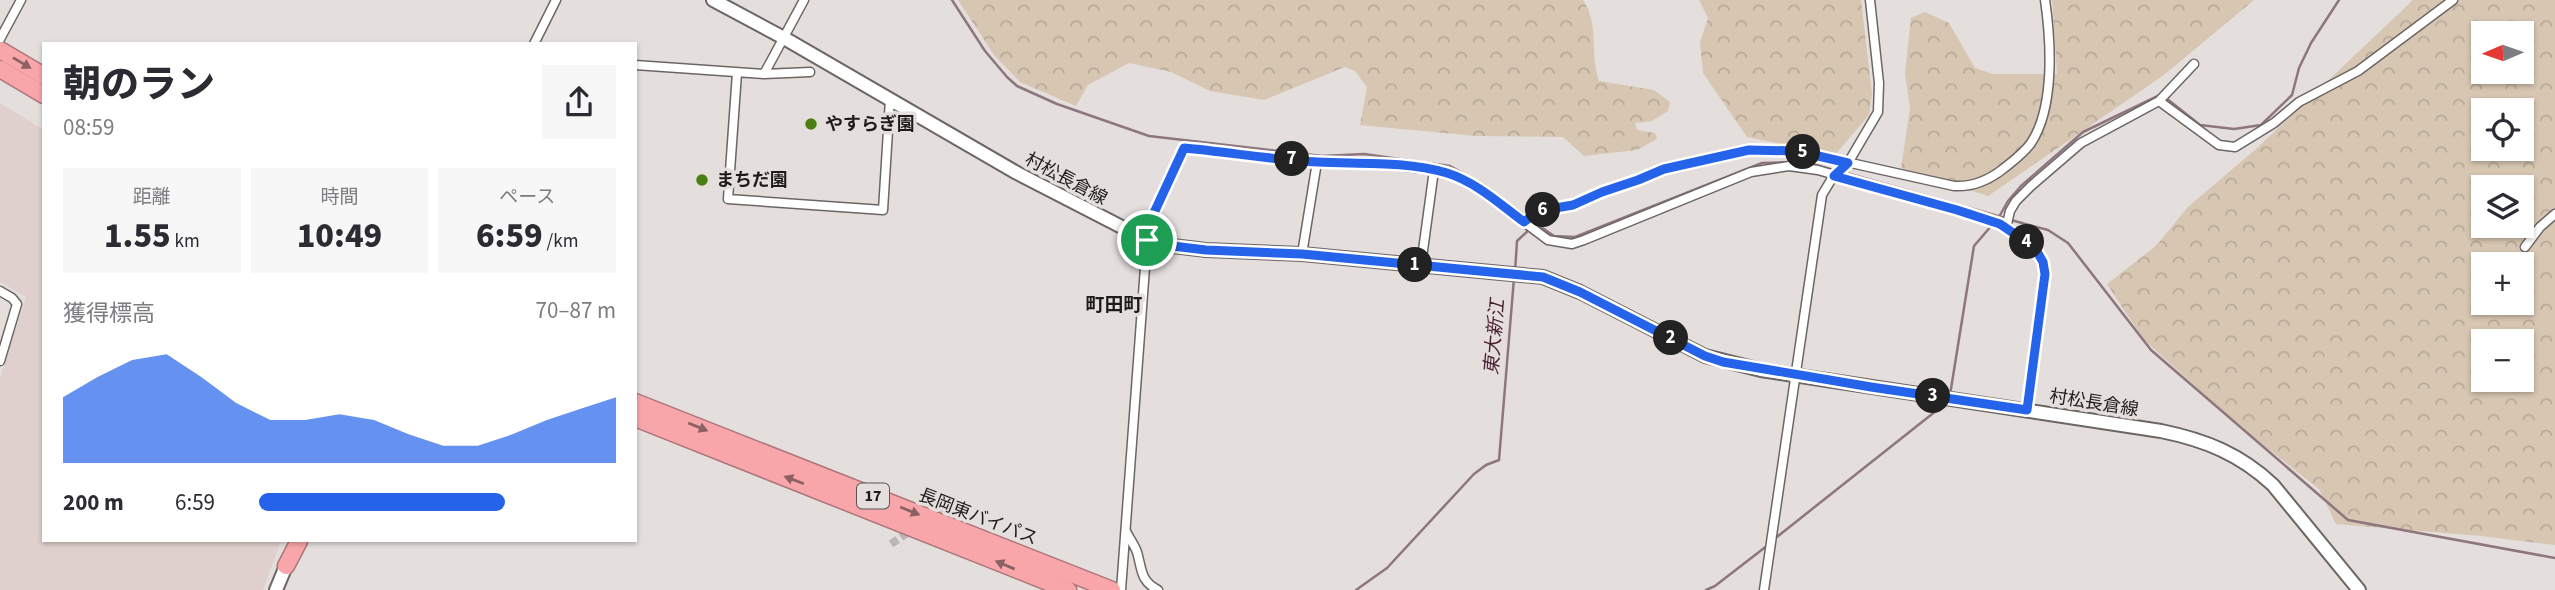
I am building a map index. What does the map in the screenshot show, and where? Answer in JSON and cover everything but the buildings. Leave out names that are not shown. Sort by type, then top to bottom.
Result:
[{"type":"highway","points":[[0,50],[42,75]]},
{"type":"highway","points":[[0,69],[42,94]]},
{"type":"highway","name":"長岡東バイパス","points":[[637,403],[1112,590]]},
{"type":"highway","name":"長岡東バイパス","points":[[637,419],[1068,590]]},
{"type":"highway","points":[[286,566],[298,542]]},
{"type":"main road","name":"村松長倉線","points":[[713,0],[1017,173],[1147,240],[1206,250],[1302,254],[1543,277],[1580,292],[1705,356],[1748,367],[2161,431],[2199,440],[2231,453],[2257,471],[2284,496],[2359,590]]},
{"type":"main road","points":[[276,590],[286,566]]},
{"type":"street","points":[[0,39],[21,0]]},
{"type":"street","points":[[535,42],[556,0]]},
{"type":"street","points":[[764,74],[804,0]]},
{"type":"street","points":[[1763,590],[1822,195],[1834,176],[1848,163],[1878,112],[1879,83],[1870,0]]},
{"type":"street","points":[[1524,222],[1538,211],[1573,205],[1664,169],[1749,150],[1797,151],[1964,186],[1996,175],[2031,143],[2048,95],[2050,76],[2045,0]]},
{"type":"street","points":[[2160,101],[2219,145],[2235,148],[2274,124],[2299,102],[2358,71],[2453,0]]},
{"type":"street","points":[[2006,228],[2010,211],[2016,201],[2081,143],[2160,101],[2194,64]]},
{"type":"street","points":[[637,65],[737,73],[810,72]]},
{"type":"street","points":[[737,73],[728,199],[883,210],[890,99]]},
{"type":"street","points":[[1121,590],[1147,240],[1153,215],[1184,148],[1317,162],[1364,162],[1434,170],[1458,177],[1480,189],[1548,240],[1572,244],[1763,168],[1802,167],[1957,210],[2006,228],[2035,248],[2043,262],[2043,291],[2027,410]]},
{"type":"street","points":[[1302,254],[1317,162]]},
{"type":"street","points":[[1421,265],[1434,170]]},
{"type":"street","points":[[2525,247],[2540,227],[2555,214]]},
{"type":"street","points":[[0,291],[17,304],[0,361]]},
{"type":"street","points":[[1126,531],[1138,554],[1141,574],[1158,590]]},
{"type":"shaded area","points":[[0,103],[42,129],[42,542],[281,542],[263,590],[0,590],[0,378],[26,297],[0,282]]},
{"type":"green space","points":[[958,0],[1583,0],[1593,29],[1599,81],[1654,90],[1670,102],[1668,111],[1652,121],[1635,123],[1637,130],[1655,133],[1657,139],[1637,150],[1584,156],[1563,137],[1476,136],[1360,125],[1367,87],[1355,71],[1345,67],[1264,100],[1210,91],[1171,72],[1129,63],[1088,85],[1076,106],[1020,82],[994,55]]},
{"type":"green space","points":[[1699,0],[1861,0],[1872,94],[1869,115],[1835,155],[1747,137],[1703,73],[1700,42],[1708,18]]},
{"type":"green space","points":[[2052,0],[2254,0],[2164,75],[1988,196],[1901,168],[1910,109],[1905,73],[1911,18],[1925,12],[1949,23],[1975,68],[1993,74],[2057,74]]},
{"type":"green space","points":[[2413,0],[2555,0],[2555,545],[2336,524],[2319,489],[2244,430],[2143,339],[2107,284],[2156,246],[2188,207],[2256,149]]},
{"type":"waterway","points":[[952,0],[985,51],[1007,77],[1017,86],[1057,104],[1149,136],[1322,156],[1364,154],[1450,166],[1483,184],[1526,216]]},
{"type":"waterway","points":[[2166,98],[2200,125],[2234,129],[2261,125],[2292,95],[2299,68],[2311,43],[2339,0]]},
{"type":"waterway","points":[[1999,217],[2021,186],[2083,132],[2160,95]]},
{"type":"waterway","name":"東大新江","points":[[1531,220],[1554,236],[1575,237],[1762,163],[1804,162],[1836,171]]},
{"type":"waterway","name":"東大新江","points":[[1843,172],[2005,218]]},
{"type":"waterway","points":[[2011,220],[2048,230],[2068,243],[2151,350],[2348,520],[2555,558]]},
{"type":"waterway","points":[[1950,395],[1974,246],[1992,225]]},
{"type":"waterway","name":"東大新江","points":[[1515,272],[1517,241],[1531,228]]},
{"type":"waterway","name":"東大新江","points":[[1356,590],[1387,568],[1474,474],[1499,460],[1514,278]]},
{"type":"waterway","points":[[1773,540],[1946,403]]},
{"type":"waterway","points":[[1706,590],[1768,545]]},
{"type":"tunnel","points":[[930,518],[945,509]]},
{"type":"tunnel","points":[[891,544],[913,529]]},
{"type":"place","name":"やすらぎ園","points":[[811,124]]},
{"type":"place","name":"まちだ園","points":[[702,180]]},
{"type":"district","name":"町田町","points":[[1114,305]]},
{"type":"route","points":[[1184,148],[1317,162],[1364,162],[1448,173],[1480,189],[1524,222],[1538,211],[1583,202],[1609,189],[1624,186],[1664,169],[1749,150],[1781,150],[1848,163],[1834,176],[2000,224],[2035,248],[2043,262],[2045,274],[2027,410],[1723,362],[1705,356],[1561,283],[1543,277],[1302,254],[1206,250],[1147,240],[1148,227],[1184,148]]}]
